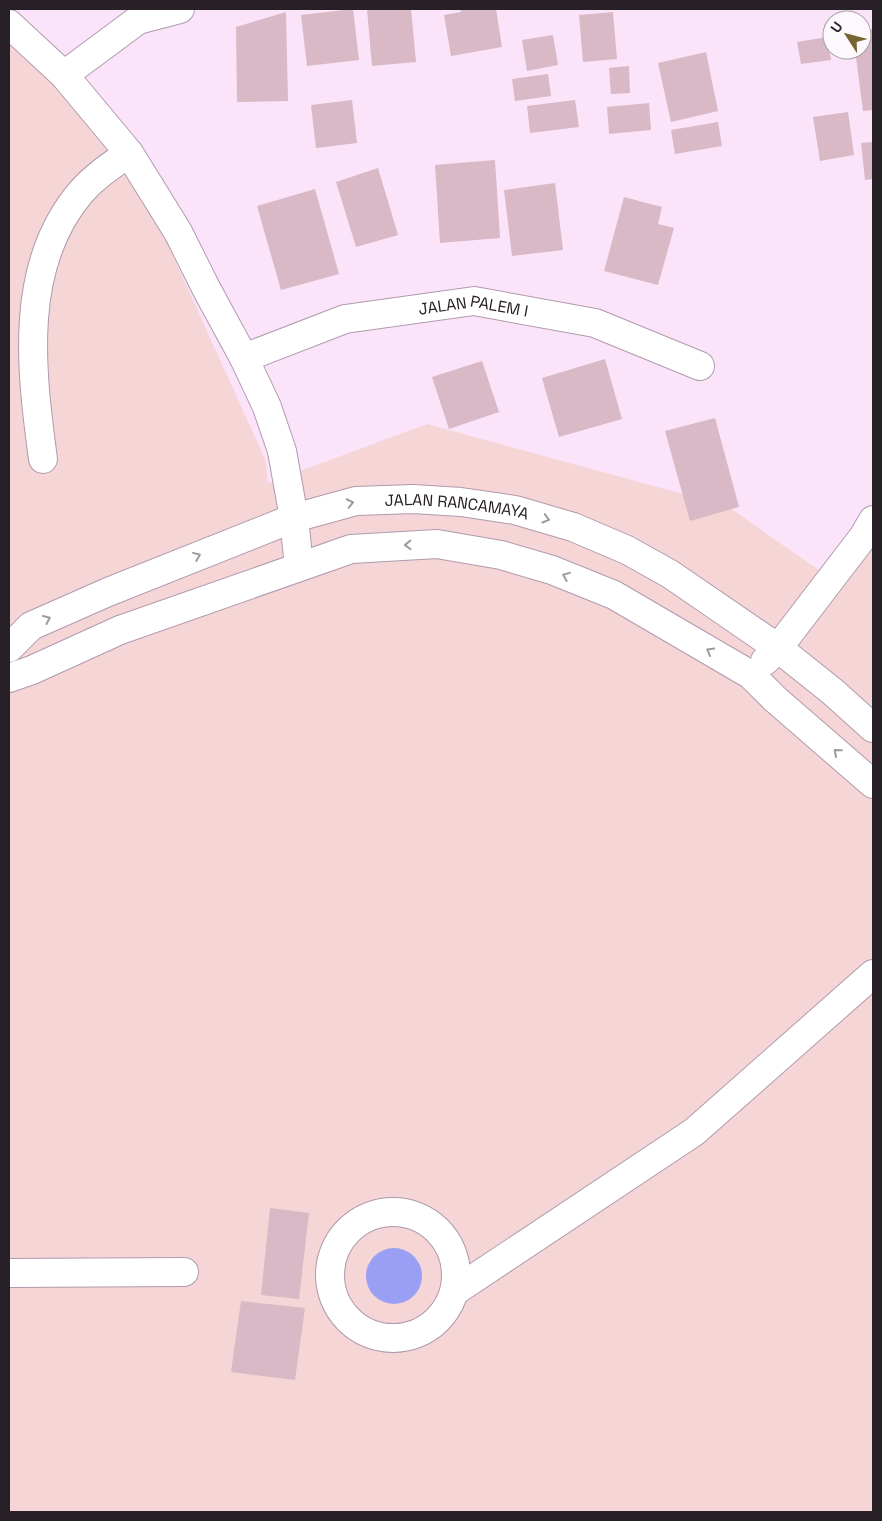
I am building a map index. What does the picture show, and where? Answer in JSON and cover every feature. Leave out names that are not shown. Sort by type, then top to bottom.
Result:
[{"type":"street","points":[[64,75],[138,20],[180,9]]},
{"type":"street","points":[[9,24],[64,75],[129,153],[178,232],[244,358],[267,408],[282,452],[294,518],[299,567]]},
{"type":"street","points":[[43,459],[35,396],[32,348],[34,309],[40,274],[50,241],[81,192],[98,175],[129,153]]},
{"type":"street","name":"JALAN PALEM I","points":[[244,358],[345,319],[474,301],[595,323],[700,366]]},
{"type":"street","name":"JALAN RANCAMAYA","points":[[9,648],[31,626],[39,622],[108,592],[294,518],[356,501],[413,499],[461,502],[515,510],[573,527],[627,550],[670,574],[778,648],[834,692],[873,728]]},
{"type":"street","points":[[751,675],[778,648],[864,538],[873,520]]},
{"type":"street","points":[[9,678],[32,670],[120,630],[351,549],[437,544],[501,555],[552,570],[614,595],[751,675],[775,699],[873,784]]},
{"type":"street","points":[[455,1291],[457,1269],[451,1248],[439,1230],[421,1218],[400,1212],[378,1213],[358,1222],[342,1237],[332,1256],[330,1278],[334,1298],[343,1316],[358,1329],[376,1337],[397,1339],[416,1335],[434,1325],[447,1309],[455,1291],[694,1132],[873,974]]},
{"type":"street","points":[[9,1273],[184,1272]]},
{"type":"shaded area","points":[[9,29],[138,179],[265,459],[268,483],[427,424],[727,506],[836,582],[873,520],[873,1512],[9,1512]]},
{"type":"water","points":[[389,1248],[399,1248],[414,1256],[420,1265],[422,1276],[420,1287],[414,1296],[399,1304],[389,1304],[378,1299],[371,1292],[366,1281],[366,1271],[371,1260],[378,1253]]},
{"type":"building","points":[[353,9],[359,60],[307,66],[301,15]]},
{"type":"building","points":[[367,9],[411,9],[416,62],[372,66]]},
{"type":"building","points":[[460,9],[496,9],[502,47],[451,56],[444,15],[461,12]]},
{"type":"building","points":[[286,12],[288,101],[237,102],[236,27]]},
{"type":"building","points":[[613,12],[617,59],[583,62],[579,15]]},
{"type":"building","points":[[872,29],[873,110],[863,111],[856,60],[872,60]]},
{"type":"building","points":[[553,35],[558,65],[527,71],[522,40]]},
{"type":"building","points":[[822,38],[822,60],[831,60],[801,64],[797,42]]},
{"type":"building","points":[[706,52],[718,111],[671,122],[658,63]]},
{"type":"building","points":[[629,66],[630,93],[611,94],[609,68]]},
{"type":"building","points":[[548,74],[551,96],[515,101],[512,79]]},
{"type":"building","points":[[352,100],[357,143],[316,148],[311,105]]},
{"type":"building","points":[[575,100],[579,127],[530,133],[527,106]]},
{"type":"building","points":[[649,103],[651,130],[609,134],[607,107]]},
{"type":"building","points":[[848,112],[854,155],[820,161],[813,117]]},
{"type":"building","points":[[718,122],[722,146],[675,154],[671,130]]},
{"type":"building","points":[[873,142],[873,179],[865,180],[861,143]]},
{"type":"building","points":[[495,160],[500,238],[440,243],[435,165]]},
{"type":"building","points":[[378,168],[398,235],[356,247],[336,182]]},
{"type":"building","points":[[555,183],[563,250],[512,256],[504,190]]},
{"type":"building","points":[[315,189],[339,274],[281,290],[257,206]]},
{"type":"building","points":[[624,197],[662,207],[658,224],[674,228],[658,285],[604,271]]},
{"type":"building","points":[[605,359],[622,419],[559,437],[542,378]]},
{"type":"building","points":[[482,361],[499,412],[449,429],[432,377]]},
{"type":"building","points":[[715,418],[739,507],[690,521],[665,431]]},
{"type":"building","points":[[270,1208],[309,1213],[299,1299],[261,1295]]},
{"type":"building","points":[[241,1301],[305,1308],[295,1380],[231,1372]]}]
